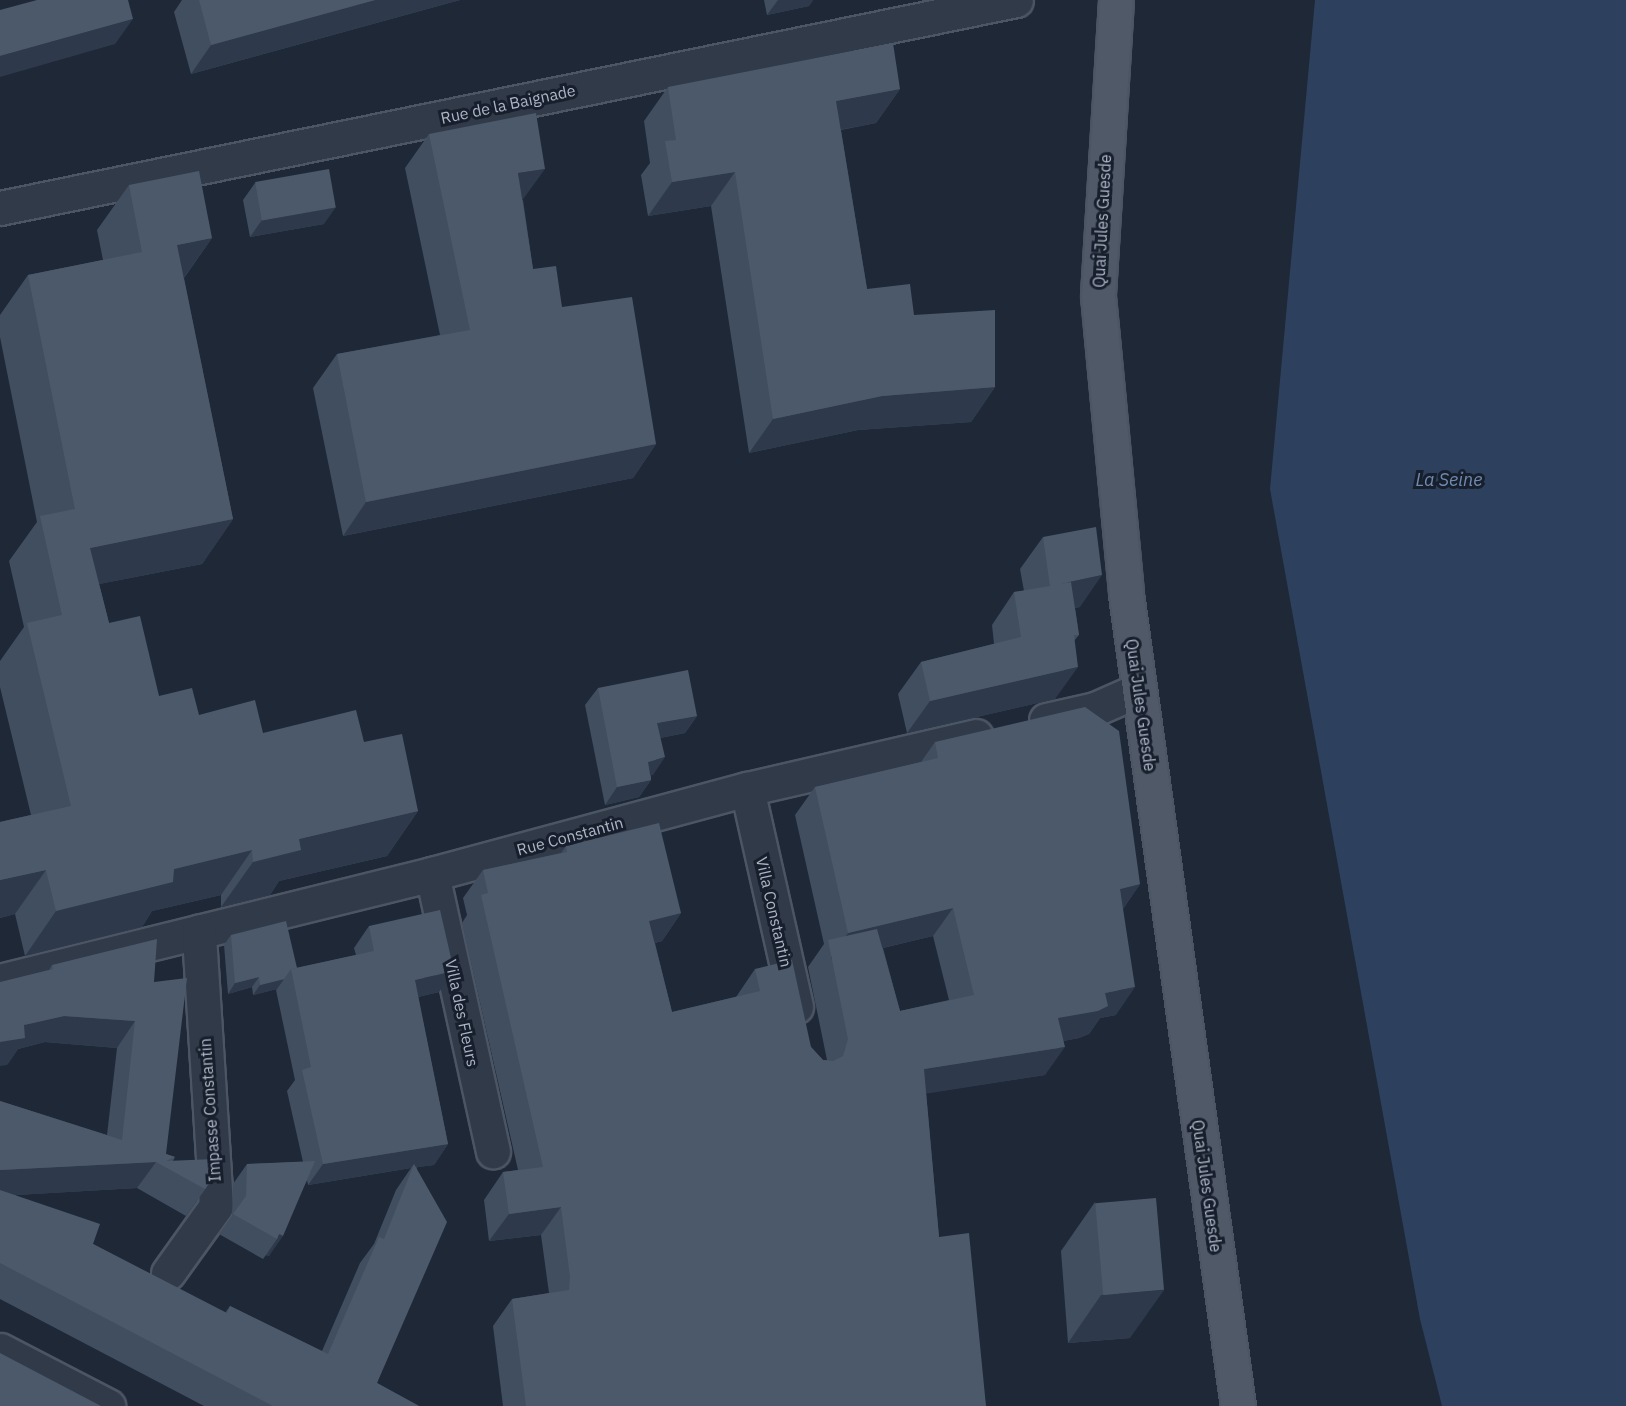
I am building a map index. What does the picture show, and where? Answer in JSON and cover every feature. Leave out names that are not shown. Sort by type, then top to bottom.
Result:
[{"type":"main road","name":"Quai Jules Guesde","points":[[1116,0],[1098,296],[1138,690],[1238,1406]]},
{"type":"street","name":"Rue de la Baignade","points":[[0,208],[1016,0]]},
{"type":"street","name":"Rue Constantin","points":[[0,981],[432,874],[747,789],[1095,709],[1138,690]]},
{"type":"street","name":"Villa Constantin","points":[[747,789],[803,1036]]},
{"type":"street","name":"Villa des Fleurs","points":[[432,874],[493,1152]]},
{"type":"street","name":"Impasse Constantin","points":[[168,1273],[216,1206],[199,932]]},
{"type":"street","points":[[0,1350],[108,1406]]},
{"type":"water","name":"La Seine","points":[[1315,0],[1626,0],[1626,1406],[1442,1406],[1420,1319],[1270,489]]},
{"type":"building","points":[[37,0],[128,0],[133,19],[0,56],[0,10]]},
{"type":"building","points":[[199,0],[375,0],[211,45]]},
{"type":"building","points":[[893,43],[900,89],[836,101],[867,289],[910,284],[914,315],[995,310],[995,387],[882,396],[773,419],[735,172],[672,182],[665,141],[676,140],[668,87]]},
{"type":"building","points":[[536,113],[545,169],[518,173],[533,269],[556,266],[562,307],[632,297],[656,444],[366,502],[337,354],[470,330],[429,134]]},
{"type":"building","points":[[329,169],[336,207],[262,220],[255,182]]},
{"type":"building","points":[[199,171],[212,238],[177,245],[233,519],[90,548],[109,623],[140,616],[159,696],[192,688],[199,715],[255,700],[263,733],[356,710],[364,742],[402,734],[418,811],[299,839],[301,850],[253,862],[252,850],[174,869],[173,882],[56,911],[46,870],[0,880],[0,822],[71,806],[27,623],[62,615],[40,516],[75,509],[28,275],[142,252],[129,185]]},
{"type":"building","points":[[1096,527],[1102,575],[1060,584],[1071,582],[1079,635],[1074,635],[1078,667],[930,701],[921,662],[1021,637],[1014,592],[1050,586],[1043,537]]},
{"type":"building","points":[[688,670],[697,716],[657,723],[665,757],[648,762],[651,780],[617,787],[598,688]]},
{"type":"building","points":[[1085,707],[1119,731],[1140,884],[1120,889],[1135,987],[1105,993],[1108,1006],[1098,1011],[1058,1018],[1065,1047],[924,1069],[939,1237],[969,1233],[986,1406],[526,1406],[512,1299],[569,1290],[570,1277],[561,1207],[509,1214],[503,1172],[543,1167],[481,895],[488,893],[483,870],[567,852],[566,846],[659,823],[681,913],[649,921],[672,1012],[760,991],[755,969],[792,960],[811,1047],[823,1060],[833,1061],[843,1056],[848,1039],[828,940],[877,929],[900,1011],[974,995],[953,908],[848,933],[815,787],[938,758],[935,742]]},
{"type":"building","points":[[440,910],[454,971],[415,980],[448,1144],[323,1164],[302,1070],[311,1067],[291,969],[374,951],[369,926]]},
{"type":"building","points":[[286,921],[297,968],[291,969],[284,979],[260,985],[259,977],[235,983],[231,935]]},
{"type":"building","points":[[157,939],[154,982],[187,978],[166,1154],[175,1157],[166,1161],[215,1159],[216,1174],[205,1189],[156,1162],[0,1170],[0,1101],[122,1140],[135,1021],[64,1016],[24,1025],[25,1038],[0,1042],[0,982],[53,969],[52,965]]},
{"type":"building","points":[[315,1161],[283,1236],[279,1234],[277,1239],[233,1214],[246,1196],[247,1164]]},
{"type":"building","points":[[414,1164],[447,1222],[377,1383],[419,1406],[273,1406],[0,1263],[0,1190],[100,1224],[93,1244],[227,1313],[230,1306],[328,1354],[379,1237],[384,1239]]},
{"type":"building","points":[[1156,1198],[1164,1290],[1103,1295],[1095,1203]]},
{"type":"building","points":[[0,1353],[101,1406],[0,1406]]}]
